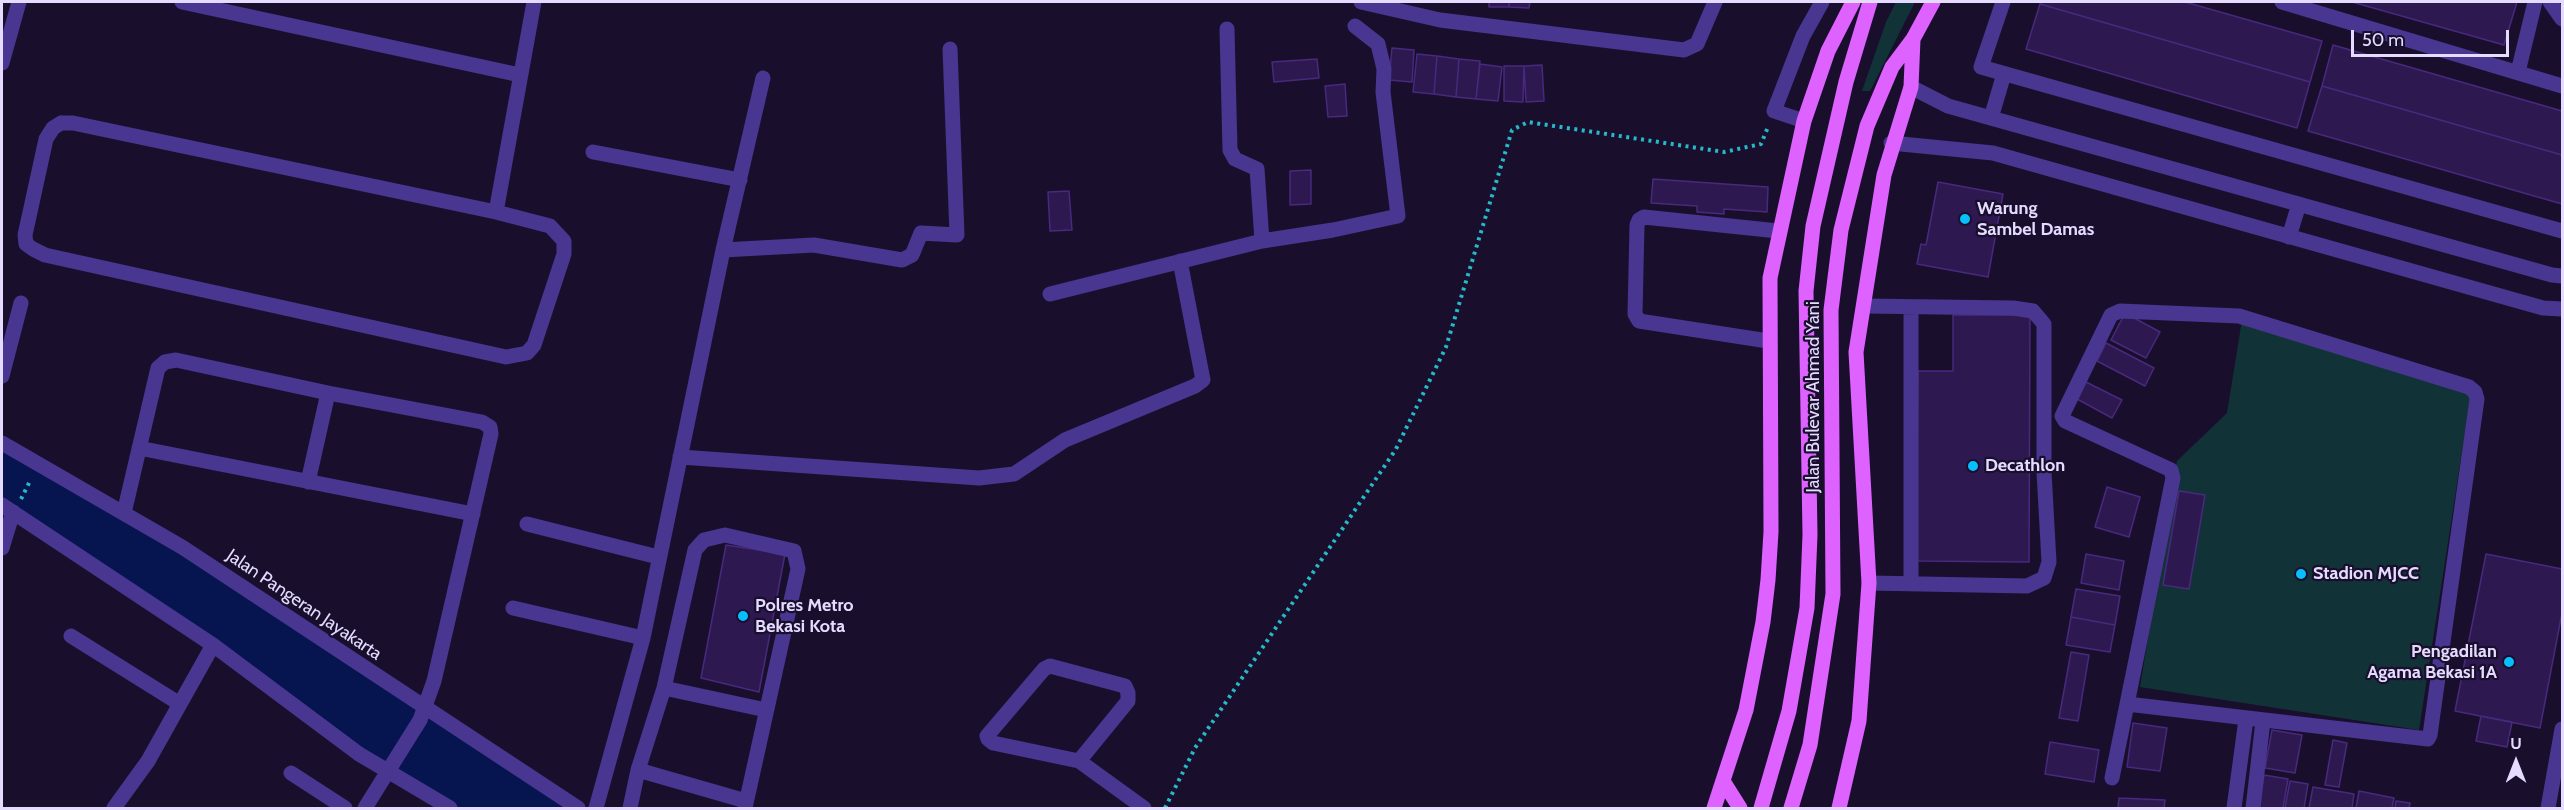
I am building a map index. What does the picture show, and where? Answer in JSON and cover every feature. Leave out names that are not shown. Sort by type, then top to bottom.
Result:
[{"type":"main road","points":[[1714,808],[1746,710],[1763,622],[1768,580],[1771,532],[1768,342],[1770,278],[1778,231],[1804,121],[1828,51],[1853,2]]},
{"type":"main road","name":"Jalan Bulevar Ahmad Yani","points":[[1761,808],[1789,711],[1807,608],[1810,535],[1806,291],[1813,226],[1846,82],[1870,2]]},
{"type":"main road","name":"Jalan Bulevar Ahmad Yani","points":[[1791,808],[1812,735],[1833,594],[1831,310],[1841,230],[1867,126],[1892,67],[1913,39],[1933,2]]},
{"type":"main road","points":[[1839,808],[1859,721],[1869,583],[1856,352],[1868,267],[1891,143],[1911,87],[1913,39]]},
{"type":"main road","points":[[1723,781],[1740,808]]},
{"type":"street","points":[[2,63],[19,2]]},
{"type":"street","points":[[182,2],[520,75]]},
{"type":"street","points":[[496,212],[534,2]]},
{"type":"street","points":[[1361,2],[1440,20],[1684,50],[1698,44],[1715,2]]},
{"type":"street","points":[[1804,121],[1774,111],[1803,36],[1822,2]]},
{"type":"street","points":[[2003,2],[1981,67],[2562,231]]},
{"type":"street","points":[[2282,2],[2562,86]]},
{"type":"street","points":[[2518,72],[2535,2]]},
{"type":"street","points":[[2550,2],[2562,19]]},
{"type":"street","points":[[1050,294],[1262,241],[1333,230],[1398,216],[1383,92],[1384,69],[1378,44],[1355,27]]},
{"type":"street","points":[[1227,29],[1230,150],[1236,159],[1257,169],[1262,241]]},
{"type":"street","points":[[723,250],[814,245],[902,260],[912,255],[921,233],[957,235],[950,49]]},
{"type":"street","points":[[1991,118],[2004,74]]},
{"type":"street","points":[[596,808],[643,638],[723,250],[763,78]]},
{"type":"street","points":[[1911,87],[1948,106],[2562,276]]},
{"type":"street","points":[[61,123],[73,123],[496,212],[550,226],[564,242],[564,254],[534,345],[527,353],[517,356],[506,357],[45,255],[26,244],[25,235],[46,139],[53,128],[61,123]]},
{"type":"street","points":[[1891,143],[1993,153],[2543,308],[2562,309]]},
{"type":"street","points":[[592,152],[740,180]]},
{"type":"street","points":[[2289,237],[2299,204]]},
{"type":"street","points":[[1768,342],[1639,321],[1635,314],[1637,225],[1644,217],[1778,231]]},
{"type":"street","points":[[680,457],[978,478],[1014,474],[1065,440],[1195,386],[1203,380],[1180,261]]},
{"type":"street","points":[[2,376],[21,303]]},
{"type":"street","points":[[1864,306],[2013,308],[2033,311],[2044,324],[2044,472],[2049,562],[2044,578],[2027,586],[1869,583]]},
{"type":"street","points":[[1911,308],[1911,584]]},
{"type":"street","points":[[2112,778],[2127,704],[2174,478],[2171,470],[2065,421],[2062,416],[2111,315],[2120,311],[2239,316],[2469,387],[2475,392],[2478,399],[2430,735],[2424,740],[2127,704]]},
{"type":"street","points":[[124,513],[158,368],[165,362],[176,360],[328,393],[482,422],[490,427],[491,434],[434,681],[422,714],[365,808]]},
{"type":"street","points":[[308,482],[328,393]]},
{"type":"street","name":"Jalan Pangeran Jayakarta","points":[[2,443],[182,547],[422,714],[447,720],[578,808]]},
{"type":"street","points":[[139,448],[473,514]]},
{"type":"street","points":[[2,548],[7,509],[213,645],[358,754],[391,767],[450,808]]},
{"type":"street","points":[[527,524],[658,557]]},
{"type":"street","points":[[630,808],[638,770],[664,688],[695,550],[704,540],[725,535],[794,550],[798,569],[745,805],[638,770]]},
{"type":"street","points":[[513,608],[643,638]]},
{"type":"street","points":[[71,636],[180,704]]},
{"type":"street","points":[[114,808],[148,761],[213,645]]},
{"type":"street","points":[[1079,761],[1128,701],[1128,693],[1125,686],[1050,666],[1044,669],[987,736],[993,743],[1079,761],[1144,808]]},
{"type":"street","points":[[664,688],[766,710]]},
{"type":"street","points":[[2234,808],[2246,719]]},
{"type":"street","points":[[2253,808],[2263,721]]},
{"type":"street","points":[[2548,808],[2562,729]]},
{"type":"street","points":[[291,773],[345,808]]},
{"type":"path","points":[[1166,808],[1195,748],[1396,450],[1446,347],[1512,130],[1528,122],[1724,152],[1761,144],[1774,111]]},
{"type":"path","points":[[22,496],[30,481]]},
{"type":"green space","points":[[1896,2],[1915,2],[1870,91],[1862,91],[1886,22]]},
{"type":"green space","name":"Stadion MJCC","points":[[2242,320],[2471,393],[2419,730],[2140,687],[2177,461],[2227,413]]},
{"type":"shaded area","points":[[2,443],[124,513],[578,808],[446,808],[2,505]]},
{"type":"building","points":[[1489,2],[1509,2],[1509,7],[1489,7]]},
{"type":"building","points":[[1509,2],[1530,2],[1529,8],[1509,7]]},
{"type":"building","points":[[2040,2],[2185,2],[2322,41],[2310,82],[2040,4]]},
{"type":"building","points":[[2352,2],[2517,2],[2504,45]]},
{"type":"building","points":[[2040,4],[2310,82],[2297,128],[2026,49]]},
{"type":"building","points":[[2333,45],[2562,111],[2562,155],[2322,86]]},
{"type":"building","points":[[1392,48],[1414,50],[1412,82],[1389,80]]},
{"type":"building","points":[[1417,54],[1437,56],[1434,94],[1413,92]]},
{"type":"building","points":[[1437,56],[1459,59],[1456,97],[1434,94]]},
{"type":"building","points":[[1317,59],[1319,78],[1274,82],[1272,62]]},
{"type":"building","points":[[1459,59],[1480,61],[1476,99],[1456,97]]},
{"type":"building","points":[[1480,64],[1502,67],[1498,101],[1476,99]]},
{"type":"building","points":[[1542,65],[1544,101],[1526,102],[1524,66]]},
{"type":"building","points":[[1504,66],[1524,66],[1523,102],[1504,101]]},
{"type":"building","points":[[1345,84],[1347,116],[1328,117],[1325,86]]},
{"type":"building","points":[[2322,86],[2562,155],[2562,204],[2308,131]]},
{"type":"building","points":[[1311,170],[1311,204],[1290,205],[1290,171]]},
{"type":"building","points":[[1653,179],[1768,187],[1767,212],[1724,209],[1724,214],[1697,212],[1697,206],[1651,203]]},
{"type":"building","name":"Warung Sambel Damas","points":[[1938,182],[2003,194],[1988,277],[1917,264],[1921,244],[1926,245]]},
{"type":"building","points":[[1069,191],[1072,230],[1050,231],[1048,192]]},
{"type":"building","points":[[2125,313],[2160,332],[2146,358],[2111,340]]},
{"type":"building","name":"Decathlon","points":[[1953,315],[2030,315],[2029,562],[1916,561],[1918,371],[1953,371]]},
{"type":"building","points":[[2106,343],[2154,368],[2145,386],[2097,361]]},
{"type":"building","points":[[2086,382],[2122,400],[2112,418],[2077,399]]},
{"type":"building","points":[[2107,487],[2140,497],[2129,537],[2095,527]]},
{"type":"building","points":[[2179,491],[2205,495],[2189,589],[2163,585]]},
{"type":"building","name":"Polres Metro Bekasi Kota","points":[[726,545],[785,554],[759,692],[701,678]]},
{"type":"building","points":[[2086,554],[2124,561],[2119,590],[2081,583]]},
{"type":"building","name":"Pengadilan Agama Bekasi 1A","points":[[2486,554],[2562,569],[2562,613],[2540,728],[2455,711]]},
{"type":"building","points":[[2076,589],[2120,596],[2115,625],[2071,617]]},
{"type":"building","points":[[2071,617],[2115,625],[2110,652],[2066,645]]},
{"type":"building","points":[[2071,652],[2089,655],[2078,721],[2059,718]]},
{"type":"building","points":[[2481,716],[2512,722],[2507,747],[2476,741]]},
{"type":"building","points":[[2133,723],[2167,728],[2160,771],[2127,767]]},
{"type":"building","points":[[2272,730],[2302,735],[2295,773],[2265,768]]},
{"type":"building","points":[[2333,740],[2347,743],[2339,787],[2325,785]]},
{"type":"building","points":[[2050,742],[2099,750],[2094,782],[2045,774]]},
{"type":"building","points":[[2264,775],[2288,779],[2283,808],[2258,808]]},
{"type":"building","points":[[2290,781],[2308,784],[2304,808],[2285,808]]},
{"type":"building","points":[[2313,787],[2354,794],[2352,808],[2309,808]]},
{"type":"building","points":[[2359,791],[2394,798],[2392,808],[2356,808]]},
{"type":"building","points":[[2119,798],[2165,800],[2164,808],[2118,808]]},
{"type":"building","points":[[2396,801],[2410,803],[2409,808],[2395,808]]},
{"type":"place","name":"Warung Sambel Damas","points":[[1965,219]]},
{"type":"place","name":"Decathlon","points":[[1973,466]]},
{"type":"place","name":"Stadion MJCC","points":[[2301,574]]},
{"type":"place","name":"Polres Metro Bekasi Kota","points":[[743,616]]},
{"type":"place","name":"Pengadilan Agama Bekasi 1A","points":[[2509,662]]}]
